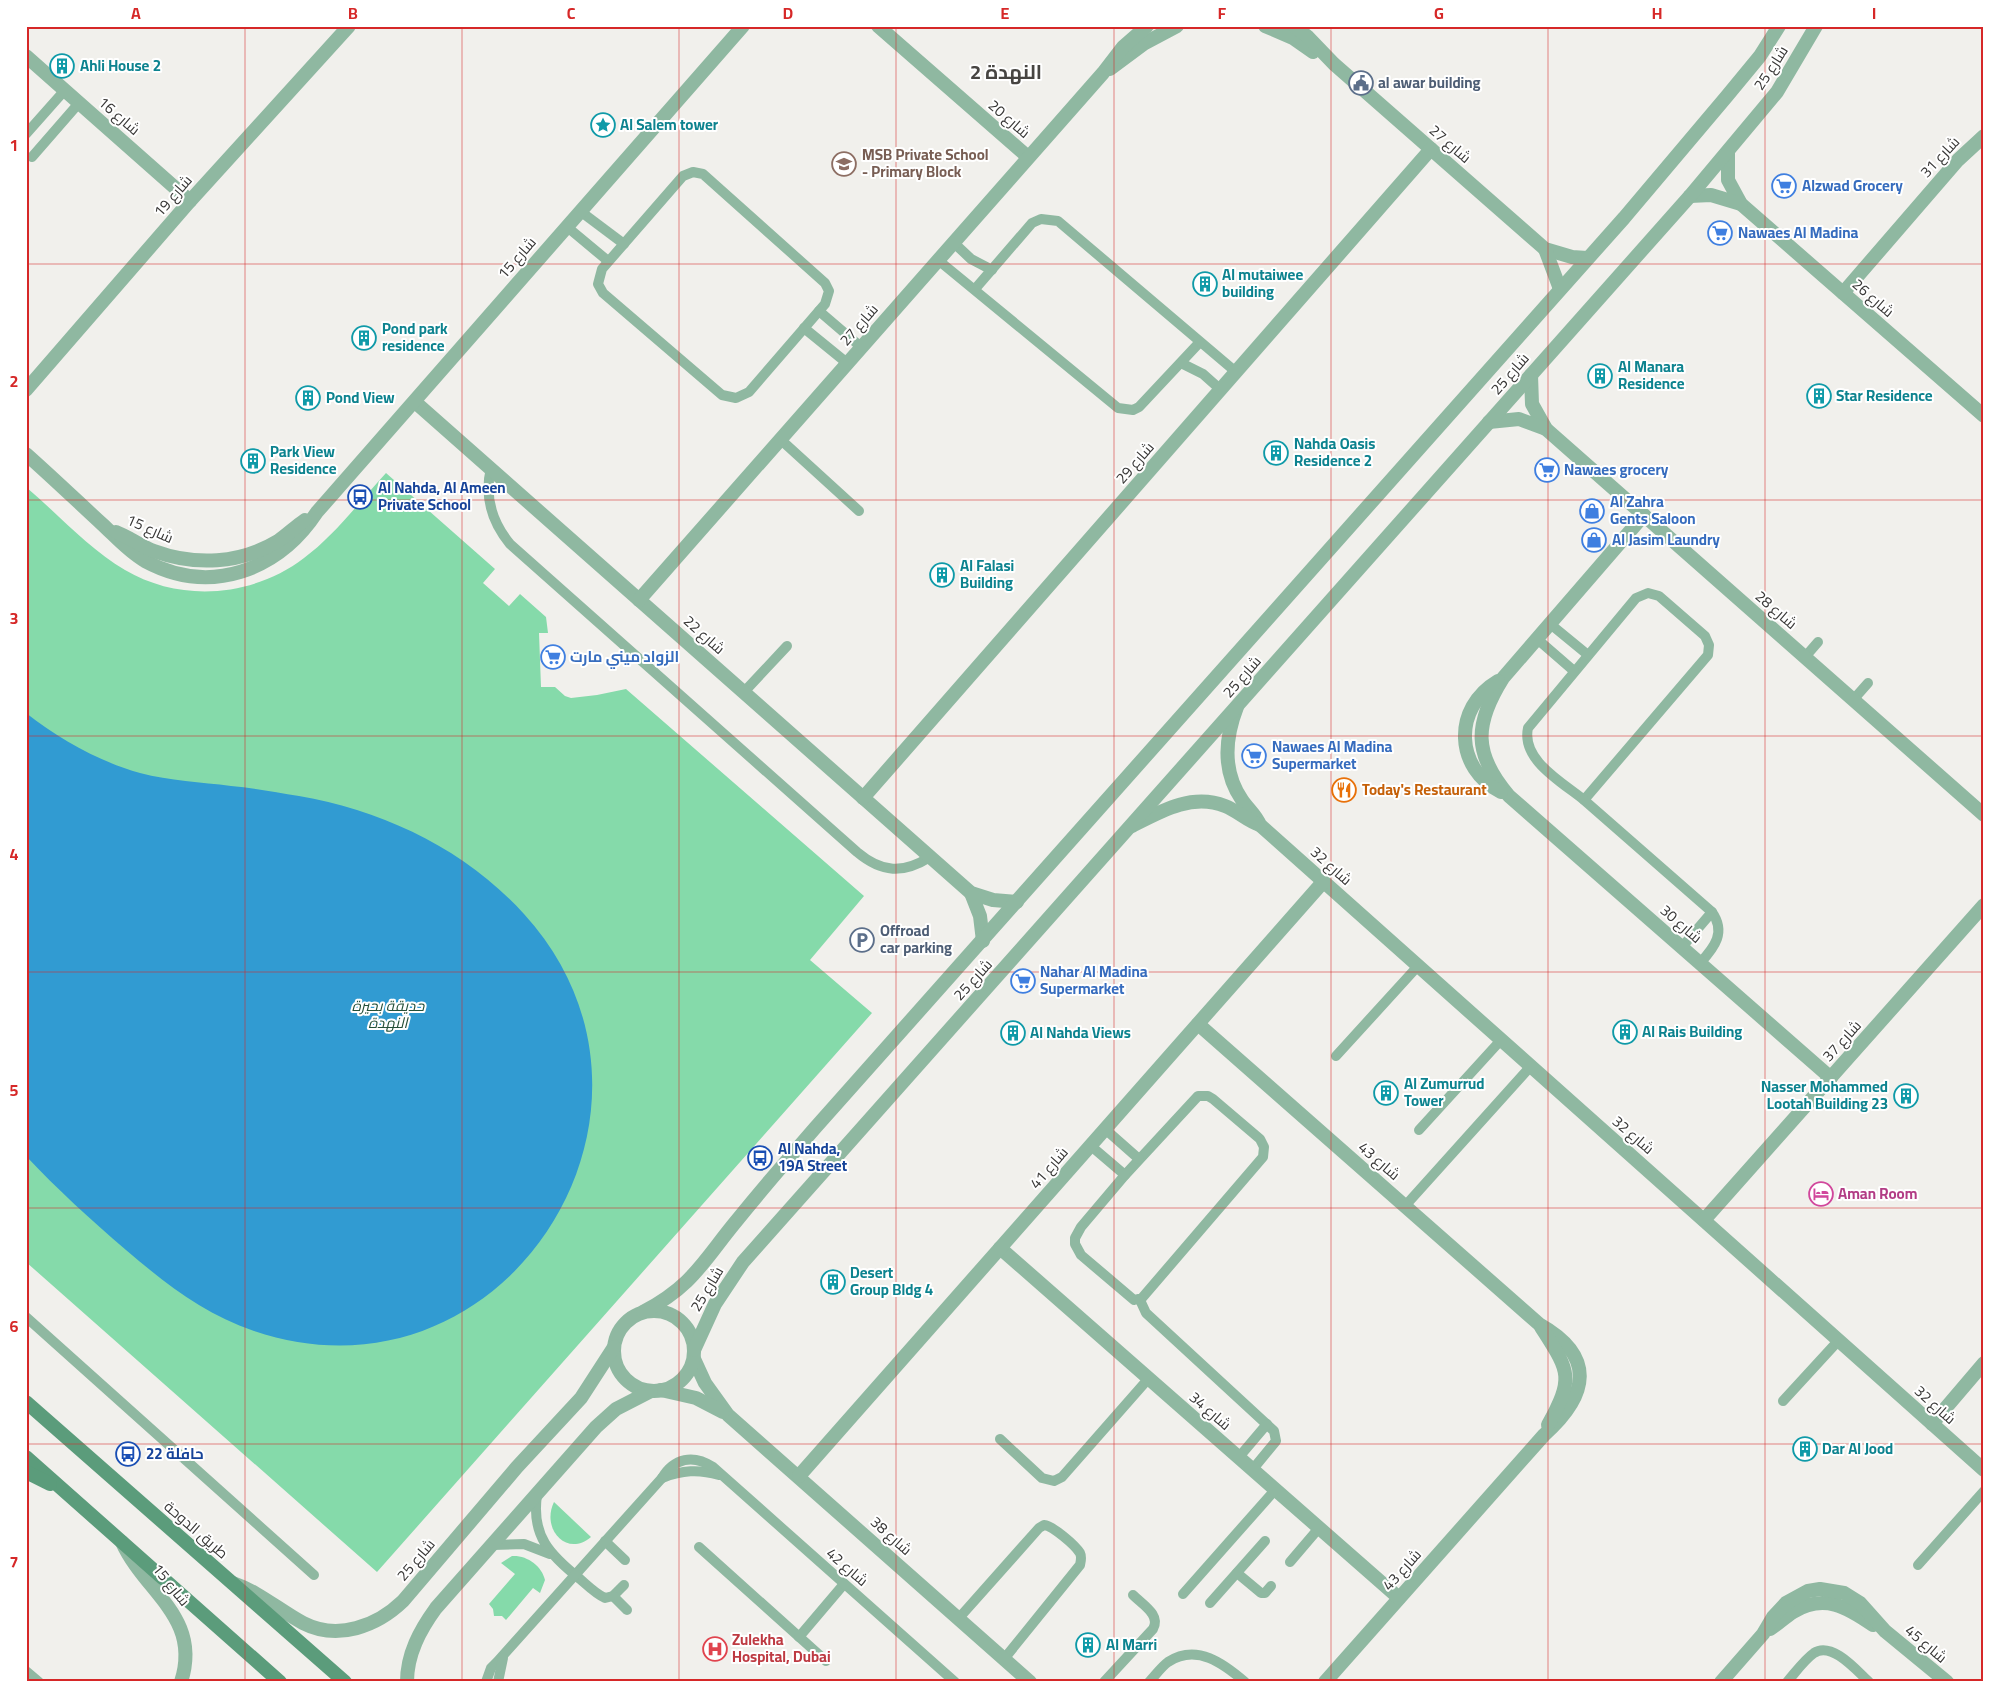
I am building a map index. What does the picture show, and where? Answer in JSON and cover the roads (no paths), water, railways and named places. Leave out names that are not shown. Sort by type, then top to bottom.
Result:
[{"type":"main road","name":"طريق الدوحة","points":[[26,1402],[344,1682]]},
{"type":"main road","points":[[26,1457],[280,1682]]},
{"type":"main road","points":[[26,1472],[46,1483],[62,1488]]},
{"type":"street","name":"شارع 19","points":[[26,390],[190,201],[348,26]]},
{"type":"street","name":"شارع 15","points":[[26,454],[106,528],[145,547],[171,556],[205,561],[238,558],[267,547],[317,512],[743,26]]},
{"type":"street","name":"شارع 20","points":[[878,26],[1028,157]]},
{"type":"street","name":"شارع 27","points":[[639,600],[1103,73],[1123,47],[1147,26]]},
{"type":"street","name":"شارع 27","points":[[1103,73],[1152,38],[1178,26]]},
{"type":"street","name":"شارع 27","points":[[1265,26],[1293,38],[1334,64]]},
{"type":"street","name":"شارع 27","points":[[1294,26],[1334,64],[1545,249],[1572,257],[1587,258]]},
{"type":"street","name":"شارع 25","points":[[643,1312],[675,1293],[702,1267],[738,1218],[815,1128],[983,941],[1587,258],[1727,96],[1764,50],[1779,26]]},
{"type":"street","name":"شارع 25","points":[[694,1354],[715,1304],[743,1262],[1690,196],[1777,92],[1816,26]]},
{"type":"street","name":"شارع 16","points":[[26,56],[190,201]]},
{"type":"street","name":"شارع 31","points":[[1843,293],[1958,160],[1984,136]]},
{"type":"street","name":"شارع 29","points":[[863,798],[1431,149]]},
{"type":"street","name":"شارع 26","points":[[1728,152],[1728,180],[1741,204],[1984,416]]},
{"type":"street","name":"شارع 26","points":[[1690,196],[1711,195],[1741,204]]},
{"type":"street","name":"شارع 27","points":[[1545,249],[1560,289]]},
{"type":"street","name":"شارع 28","points":[[1530,375],[1532,404],[1546,429],[1984,815]]},
{"type":"street","name":"شارع 22","points":[[415,402],[971,893],[993,900],[1017,902]]},
{"type":"street","name":"شارع 28","points":[[1489,422],[1519,419],[1546,429]]},
{"type":"street","name":"شارع 30","points":[[1644,515],[1503,678],[1487,707],[1480,737],[1488,767],[1509,796],[1831,1078]]},
{"type":"street","name":"شارع 32","points":[[1237,707],[1228,736],[1227,764],[1238,794],[1260,825],[1984,1470]]},
{"type":"street","name":"شارع 32","points":[[1132,826],[1172,807],[1194,802],[1225,806],[1260,825]]},
{"type":"street","name":"شارع 41","points":[[800,1476],[1324,882]]},
{"type":"street","name":"شارع 22","points":[[971,893],[980,916],[983,941]]},
{"type":"street","name":"شارع 37","points":[[1704,1220],[1984,905]]},
{"type":"street","name":"شارع 43","points":[[1198,1024],[1539,1324],[1558,1335],[1572,1350],[1576,1359],[1579,1378],[1576,1397],[1566,1414],[1544,1435],[1324,1682]]},
{"type":"street","name":"شارع 34","points":[[1000,1248],[1399,1598]]},
{"type":"street","points":[[407,1682],[413,1648],[427,1620],[606,1418],[627,1402],[679,1383],[685,1376],[694,1354],[689,1330],[674,1315],[653,1310],[633,1316],[621,1328],[614,1347],[614,1358],[624,1377],[640,1389],[656,1391]]},
{"type":"street","name":"شارع 25","points":[[232,1582],[259,1594],[305,1624],[318,1628],[345,1630],[359,1628],[383,1618],[403,1601],[517,1466],[581,1398],[594,1382],[614,1347]]},
{"type":"street","name":"شارع 38","points":[[694,1354],[705,1383],[728,1415]]},
{"type":"street","points":[[1932,1424],[1984,1363]]},
{"type":"street","name":"شارع 38","points":[[656,1391],[696,1398],[728,1415],[800,1476],[1030,1682]]},
{"type":"street","name":"شارع 15","points":[[122,1542],[136,1568],[165,1600],[179,1622],[186,1648],[186,1662],[181,1682]]},
{"type":"street","name":"شارع 45","points":[[1724,1681],[1786,1603],[1808,1591],[1833,1589],[1852,1597],[1874,1616],[1885,1630],[1947,1682]]},
{"type":"lane","points":[[26,134],[65,90]]},
{"type":"lane","points":[[32,157],[79,104]]},
{"type":"lane","points":[[698,172],[703,174],[825,283],[828,286],[829,296],[819,311],[749,392],[736,398],[729,398],[722,395],[603,293],[598,279],[602,269],[624,244],[683,176],[688,173],[698,172]]},
{"type":"lane","points":[[580,210],[624,244]]},
{"type":"lane","points":[[975,289],[1032,223],[1041,219],[1058,221],[1199,343],[1236,372]]},
{"type":"lane","points":[[566,226],[608,262]]},
{"type":"lane","points":[[954,243],[971,259],[992,270]]},
{"type":"lane","points":[[938,260],[1118,408],[1132,410],[1140,407],[1199,343]]},
{"type":"lane","points":[[819,311],[861,347]]},
{"type":"lane","points":[[804,328],[847,363]]},
{"type":"lane","points":[[1181,363],[1203,374],[1221,390]]},
{"type":"lane","points":[[780,439],[859,511]]},
{"type":"lane","points":[[491,468],[488,481],[489,504],[497,526],[510,544],[858,852],[875,864],[896,869],[916,866],[930,856]]},
{"type":"lane","points":[[1584,800],[1705,658],[1709,645],[1706,636],[1664,600],[1654,594],[1636,598],[1531,721],[1526,743],[1534,756],[1584,800],[1712,912],[1717,919],[1719,936],[1712,950],[1700,963]]},
{"type":"lane","points":[[1549,623],[1588,655]]},
{"type":"lane","points":[[1536,638],[1574,671]]},
{"type":"lane","points":[[1805,657],[1818,642]]},
{"type":"lane","points":[[744,692],[787,646]]},
{"type":"lane","points":[[1854,700],[1868,684]]},
{"type":"lane","points":[[1682,948],[1712,912]]},
{"type":"lane","points":[[1336,1056],[1418,966]]},
{"type":"lane","points":[[1419,1130],[1501,1040]]},
{"type":"lane","points":[[1405,1206],[1531,1066]]},
{"type":"lane","points":[[1203,1095],[1213,1099],[1260,1139],[1264,1147],[1260,1161],[1140,1300],[1132,1299],[1081,1255],[1075,1244],[1077,1232],[1193,1099],[1203,1095]]},
{"type":"lane","points":[[1105,1129],[1139,1159]]},
{"type":"lane","points":[[1091,1146],[1125,1175]]},
{"type":"lane","points":[[1140,1300],[1146,1313],[1276,1434],[1276,1441],[1253,1470]]},
{"type":"lane","points":[[26,1317],[314,1575]]},
{"type":"lane","points":[[1783,1401],[1839,1340]]},
{"type":"lane","points":[[1000,1439],[1042,1478],[1058,1479],[1062,1477],[1149,1378]]},
{"type":"lane","points":[[1239,1457],[1267,1424]]},
{"type":"lane","name":"شارع 42","points":[[486,1682],[491,1668],[662,1478],[684,1471],[708,1472],[719,1475],[955,1682]]},
{"type":"lane","points":[[1183,1594],[1275,1490]]},
{"type":"lane","points":[[1918,1565],[1984,1491]]},
{"type":"lane","points":[[537,1495],[535,1512],[538,1530],[553,1556]]},
{"type":"lane","points":[[956,1616],[1039,1528],[1044,1525],[1054,1528],[1078,1550],[1081,1557],[1080,1564],[1006,1661]]},
{"type":"lane","points":[[1290,1562],[1319,1528]]},
{"type":"lane","points":[[1210,1603],[1265,1541]]},
{"type":"lane","points":[[605,1542],[625,1560]]},
{"type":"lane","points":[[492,1545],[524,1544],[553,1556],[602,1597],[608,1598],[613,1596],[624,1585]]},
{"type":"lane","points":[[699,1547],[826,1661]]},
{"type":"lane","points":[[1237,1573],[1262,1593],[1265,1593],[1271,1586]]},
{"type":"lane","points":[[799,1637],[844,1584]]},
{"type":"lane","points":[[956,1616],[976,1590]]},
{"type":"lane","points":[[1104,1682],[1153,1629],[1156,1623],[1155,1616],[1133,1595]]},
{"type":"lane","points":[[613,1596],[627,1610]]},
{"type":"lane","points":[[1006,1661],[1028,1639]]},
{"type":"lane","points":[[1787,1682],[1815,1652],[1822,1650],[1837,1655],[1869,1682]]},
{"type":"lane","name":"شارع 42","points":[[498,1682],[504,1654]]},
{"type":"lane","points":[[1149,1682],[1168,1662],[1183,1656],[1210,1658],[1222,1662],[1246,1682]]},
{"type":"lane","points":[[26,1671],[39,1682]]},
{"type":"water","points":[[26,713],[80,749],[110,763],[140,773],[174,780],[299,796],[362,812],[392,823],[421,836],[476,870],[524,914],[574,991],[592,1073],[583,1154],[550,1227],[497,1288],[427,1329],[345,1345],[254,1331],[202,1307],[156,1275],[87,1216],[26,1156]]},
{"type":"place","name":"Ahli House 2","points":[[62,66]]},
{"type":"place","name":"al awar building","points":[[1361,83]]},
{"type":"place","name":"Al Salem tower","points":[[603,125]]},
{"type":"place","name":"MSB Private School - Primary Block","points":[[844,164]]},
{"type":"place","name":"Alzwad Grocery","points":[[1784,186]]},
{"type":"place","name":"Nawaes Al Madina","points":[[1720,233]]},
{"type":"place","name":"Al mutaiwee building","points":[[1205,284]]},
{"type":"place","name":"Pond park residence","points":[[364,338]]},
{"type":"place","name":"Al Manara Residence","points":[[1600,376]]},
{"type":"place","name":"Star Residence","points":[[1819,396]]},
{"type":"place","name":"Pond View","points":[[308,398]]},
{"type":"place","name":"Nahda Oasis Residence 2","points":[[1276,453]]},
{"type":"place","name":"Park View Residence","points":[[253,461]]},
{"type":"place","name":"Nawaes grocery","points":[[1547,470]]},
{"type":"place","name":"Al Nahda, Al Ameen Private School","points":[[360,497]]},
{"type":"place","name":"Al Zahra Gents Saloon","points":[[1592,511]]},
{"type":"place","name":"Al Jasim Laundry","points":[[1594,540]]},
{"type":"place","name":"Al Falasi Building","points":[[942,575]]},
{"type":"place","name":"الزواد ميني مارت","points":[[553,657]]},
{"type":"place","name":"Nawaes Al Madina Supermarket","points":[[1254,756]]},
{"type":"place","name":"Today's Restaurant","points":[[1344,790]]},
{"type":"place","name":"Offroad car parking","points":[[862,940]]},
{"type":"place","name":"Nahar Al Madina Supermarket","points":[[1023,981]]},
{"type":"place","name":"Al Rais Building","points":[[1625,1032]]},
{"type":"place","name":"Al Nahda Views","points":[[1013,1033]]},
{"type":"place","name":"Al Zumurrud Tower","points":[[1386,1093]]},
{"type":"place","name":"Nasser Mohammed Lootah Building 23","points":[[1906,1096]]},
{"type":"place","name":"Al Nahda, 19A Street","points":[[760,1158]]},
{"type":"place","name":"Aman Room","points":[[1821,1194]]},
{"type":"place","name":"Desert Group Bldg 4","points":[[833,1282]]},
{"type":"place","name":"Dar Al Jood","points":[[1805,1449]]},
{"type":"place","name":"حافلة 22","points":[[128,1454]]},
{"type":"place","name":"Al Marri","points":[[1088,1645]]},
{"type":"place","name":"Zulekha Hospital, Dubai","points":[[715,1649]]},
{"type":"district","name":"النهدة 2","points":[[1006,72]]},
{"type":"park label","name":"حديقة بحيرة النهدة","points":[[388,1014]]}]
